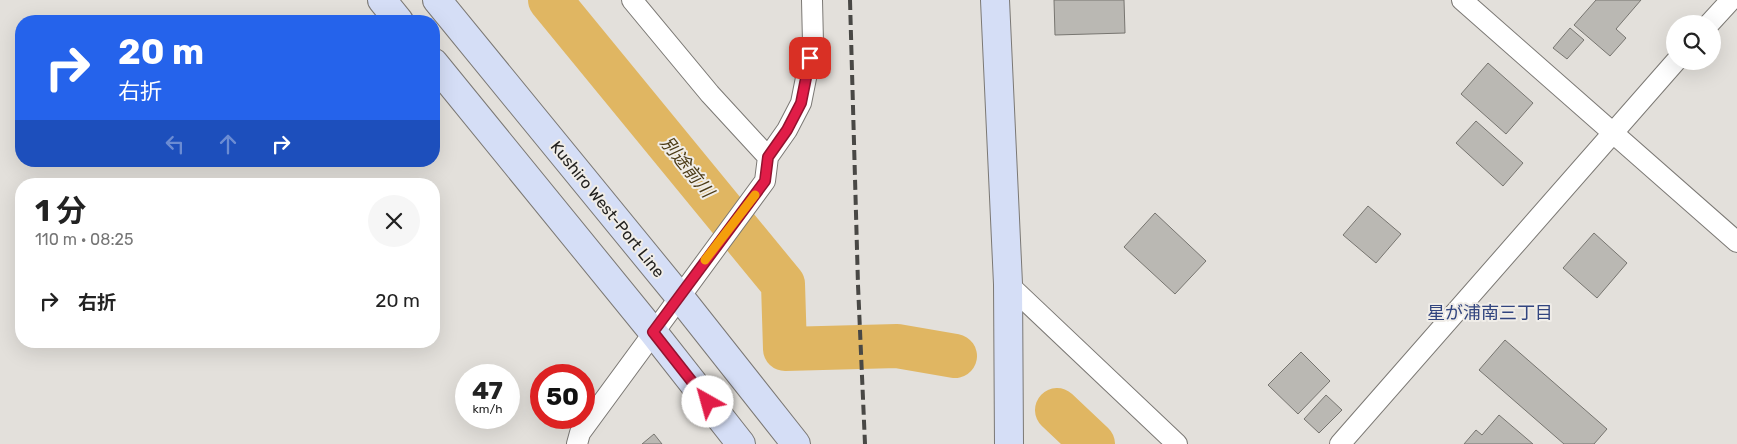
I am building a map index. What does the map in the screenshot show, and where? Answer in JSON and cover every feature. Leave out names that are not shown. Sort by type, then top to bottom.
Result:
[{"type":"main road","points":[[382,0],[395,15]]},
{"type":"main road","name":"Kushiro West-Port Line","points":[[437,0],[679,296],[796,444]]},
{"type":"main road","points":[[994,0],[1008,284],[1009,444]]},
{"type":"main road","points":[[440,70],[742,444]]},
{"type":"street","points":[[632,0],[710,94],[768,157]]},
{"type":"street","points":[[577,444],[580,433],[765,181],[768,157],[787,130],[801,103],[813,43],[812,0]]},
{"type":"street","points":[[1462,0],[1737,242]]},
{"type":"street","points":[[1717,15],[1731,0]]},
{"type":"street","points":[[1340,444],[1668,70]]},
{"type":"street","points":[[1008,284],[1177,444]]},
{"type":"building","points":[[1054,0],[1124,0],[1125,33],[1055,35]]},
{"type":"building","points":[[1596,0],[1641,0],[1616,29],[1626,38],[1610,56],[1574,25]]},
{"type":"building","points":[[1570,28],[1584,40],[1567,59],[1553,48]]},
{"type":"building","points":[[1488,63],[1533,103],[1506,134],[1461,94]]},
{"type":"building","points":[[1476,121],[1523,163],[1503,186],[1456,143]]},
{"type":"building","points":[[1368,206],[1401,234],[1376,263],[1343,235]]},
{"type":"building","points":[[1155,213],[1206,261],[1175,294],[1124,247]]},
{"type":"building","points":[[1594,233],[1627,263],[1597,298],[1563,268]]},
{"type":"building","points":[[1505,340],[1607,429],[1594,444],[1564,444],[1479,370]]},
{"type":"building","points":[[1301,352],[1330,381],[1298,414],[1268,385]]},
{"type":"building","points":[[1326,395],[1342,410],[1319,433],[1304,419]]},
{"type":"building","points":[[1499,415],[1533,444],[1464,444],[1476,430],[1482,435]]},
{"type":"building","points":[[654,434],[662,444],[642,444]]},
{"type":"waterway","name":"別途前川","points":[[550,0],[783,284],[785,349],[897,346],[955,356]]},
{"type":"waterway","points":[[1057,410],[1093,444]]},
{"type":"railway","points":[[850,0],[858,285],[865,444]]},
{"type":"slow traffic","points":[[705,260],[755,195]]},
{"type":"district","name":"星が浦南三丁目","points":[[1490,313]]},
{"type":"route","points":[[708,402],[653,332],[765,181],[768,157],[787,130],[801,103],[810,58]]}]
